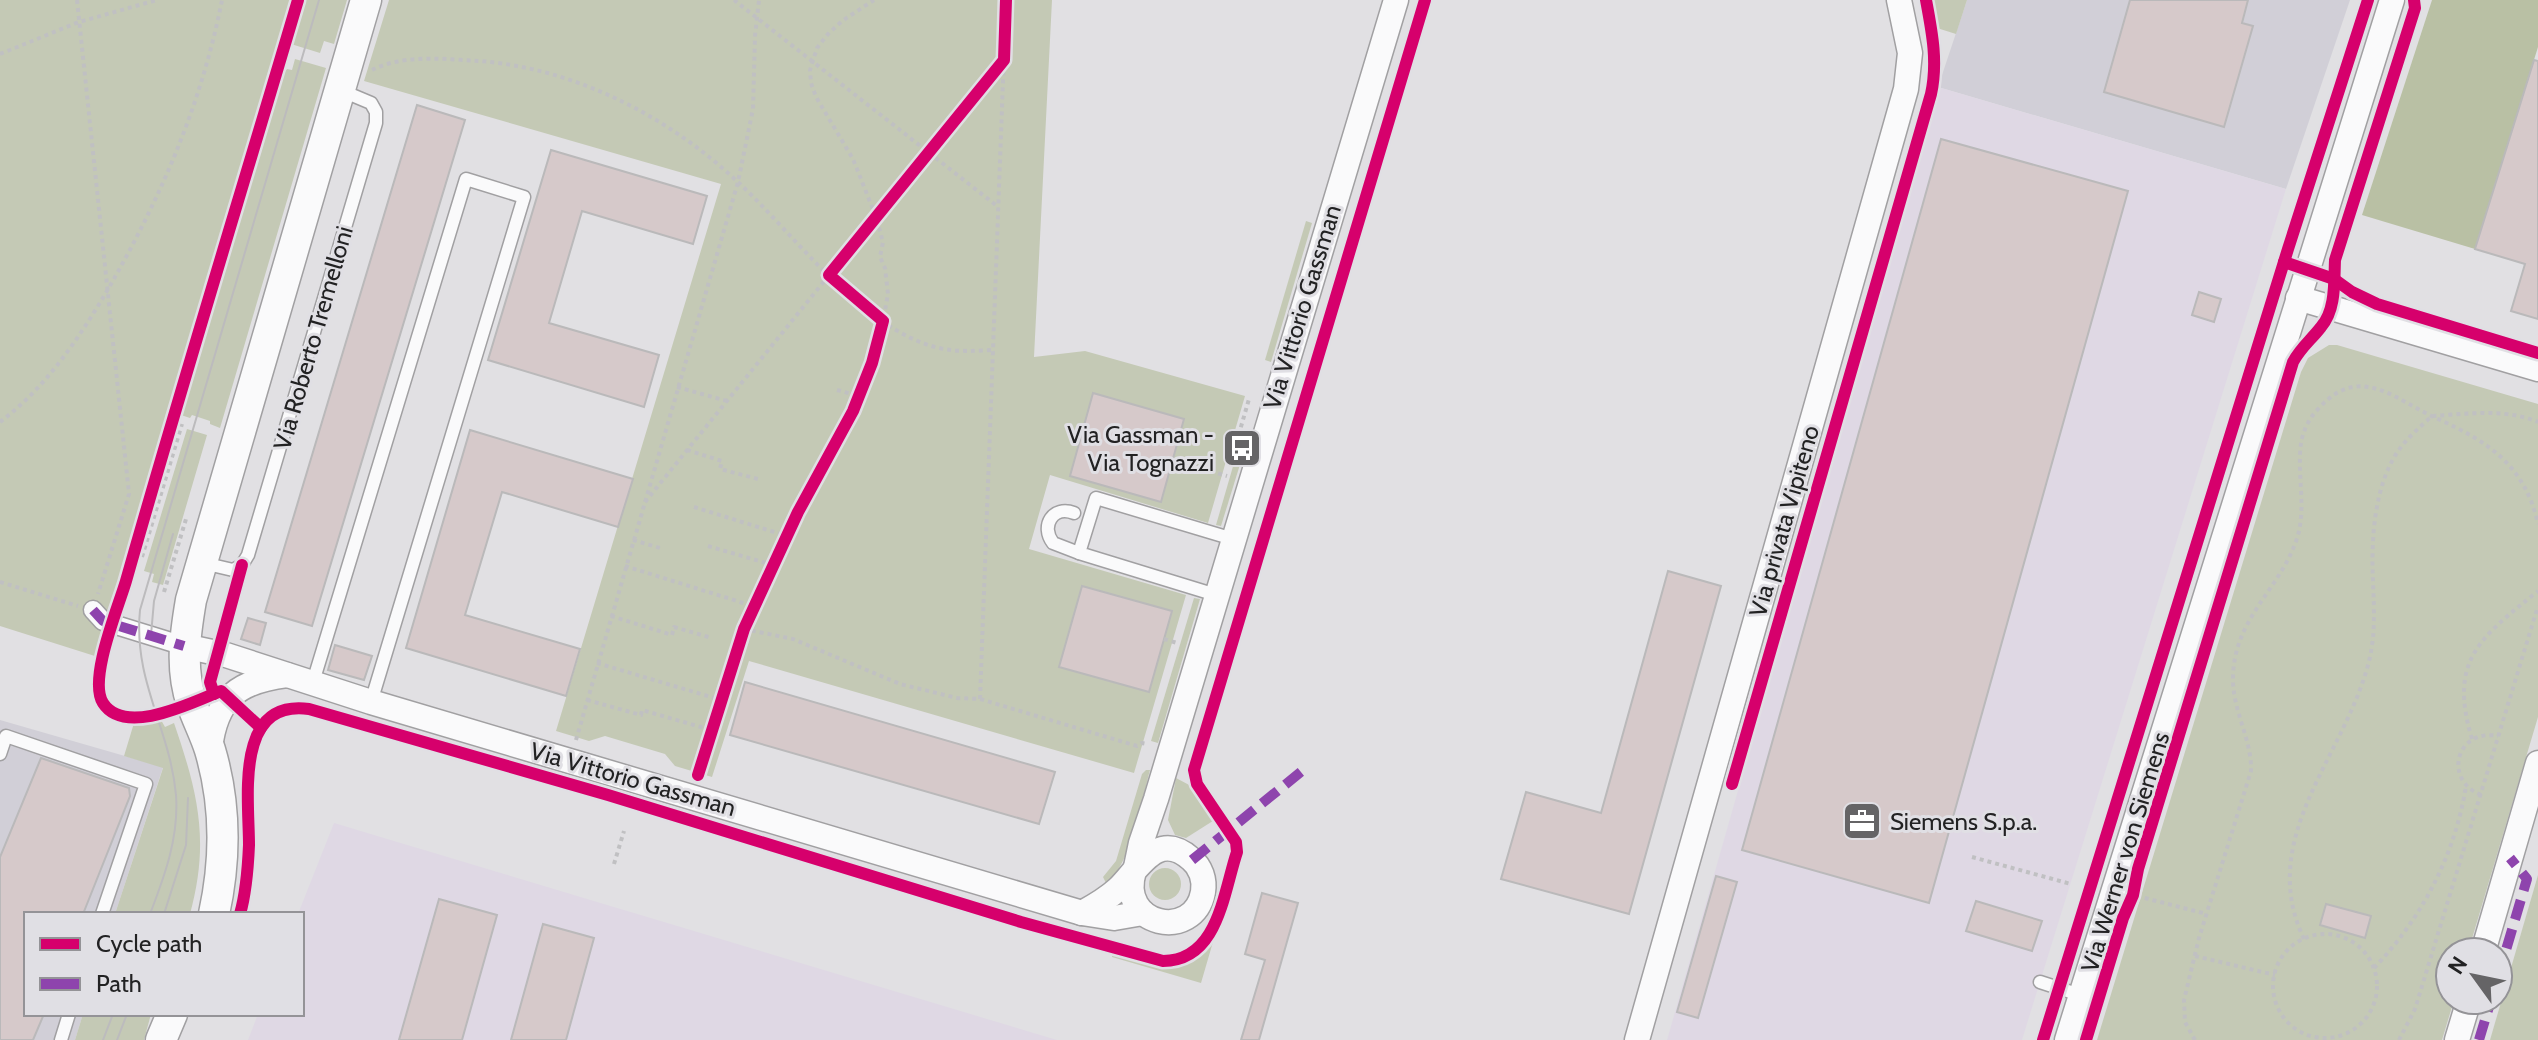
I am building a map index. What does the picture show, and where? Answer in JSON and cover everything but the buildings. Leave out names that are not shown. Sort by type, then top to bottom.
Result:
[{"type":"street","name":"Via Roberto Tremelloni","points":[[214,912],[223,835],[220,797],[210,748],[189,693],[184,646],[191,600],[351,83],[366,0]]},
{"type":"street","name":"Via Vittorio Gassman","points":[[1156,799],[1158,826],[1170,850],[1187,855],[1198,867],[1204,884],[1202,897],[1192,912],[1176,921],[1158,922],[1143,913],[1131,894],[1141,843],[1396,0]]},
{"type":"street","name":"Via privata Vipiteno","points":[[1637,1040],[1906,89],[1910,53],[1899,0]]},
{"type":"street","name":"Via Werner von Siemens","points":[[2067,1040],[2392,0]]},
{"type":"street","points":[[2298,298],[2538,369]]},
{"type":"street","points":[[93,610],[103,621],[184,646]]},
{"type":"street","name":"Via Vittorio Gassman","points":[[184,646],[218,653],[371,702],[1082,913],[1114,918],[1143,913]]},
{"type":"street","name":"Via Roberto Tremelloni","points":[[210,748],[217,716],[231,695],[261,680],[290,675]]},
{"type":"street","points":[[2488,936],[2538,763]]},
{"type":"street","points":[[1082,913],[1112,894],[1148,855],[1170,850]]},
{"type":"street","points":[[161,1040],[171,1016]]},
{"type":"street","points":[[180,1040],[186,1016]]},
{"type":"street","points":[[2457,1040],[2464,1016]]},
{"type":"lane","name":"Via Roberto Tremelloni","points":[[203,563],[233,570],[246,561],[373,132],[376,112],[351,83]]},
{"type":"lane","points":[[313,682],[466,179],[524,197],[371,702]]},
{"type":"lane","points":[[1079,553],[1096,498],[1233,539]]},
{"type":"lane","points":[[1074,513],[1064,510],[1053,515],[1047,526],[1053,543],[1216,595]]},
{"type":"lane","points":[[0,754],[6,736],[146,784],[103,912]]},
{"type":"lane","points":[[2040,982],[2080,995]]},
{"type":"lane","points":[[61,1040],[68,1016]]},
{"type":"path","points":[[0,582],[93,610],[129,494],[77,0]]},
{"type":"path","points":[[0,54],[79,22],[157,0]]},
{"type":"path","points":[[0,422],[47,376],[83,328],[146,219],[180,145],[206,67],[222,0]]},
{"type":"path","points":[[734,0],[998,207]]},
{"type":"path","points":[[576,740],[738,182],[753,109],[759,0]]},
{"type":"path","points":[[698,775],[744,629],[787,536],[859,396],[883,321],[888,294],[885,268],[880,257],[883,242],[876,217],[853,159],[811,83],[811,60],[817,48],[842,21],[874,0]]},
{"type":"path","points":[[980,699],[1006,0]]},
{"type":"path","points":[[351,83],[376,67],[400,61],[447,59],[536,70],[582,84],[658,121],[710,158],[738,182],[829,275],[883,321],[936,347],[958,351],[993,350]]},
{"type":"path","points":[[643,504],[777,343],[1004,60]]},
{"type":"path","points":[[2195,1040],[2187,1029],[2183,1007],[2207,914],[2251,771],[2251,751],[2234,697],[2236,655],[2247,623],[2288,559],[2297,537],[2301,508],[2300,455],[2306,425],[2332,395],[2360,384],[2383,391],[2476,438],[2507,462],[2523,482],[2534,505],[2538,524]]},
{"type":"path","points":[[677,387],[727,401]]},
{"type":"path","points":[[837,390],[859,396]]},
{"type":"path","points":[[1232,458],[1249,399]]},
{"type":"path","points":[[2304,939],[2291,906],[2289,881],[2292,850],[2301,816],[2350,713],[2370,659],[2375,628],[2374,537],[2382,485],[2399,449],[2432,416],[2487,413],[2520,416],[2538,422]]},
{"type":"path","points":[[142,557],[179,420]]},
{"type":"path","points":[[129,571],[179,420]]},
{"type":"path","points":[[687,450],[722,461],[720,469],[758,479]]},
{"type":"path","points":[[1172,460],[1227,476]]},
{"type":"path","points":[[694,507],[787,536]]},
{"type":"path","points":[[633,540],[660,548]]},
{"type":"path","points":[[708,546],[773,565]]},
{"type":"path","points":[[625,566],[754,606]]},
{"type":"path","points":[[2472,739],[2464,707],[2466,668],[2485,638],[2538,591]]},
{"type":"path","points":[[2399,1040],[2415,1009],[2538,606]]},
{"type":"path","points":[[611,616],[672,635],[674,627],[712,638]]},
{"type":"path","points":[[744,629],[793,639],[910,687],[957,698],[980,699],[1137,746],[1147,744]]},
{"type":"path","points":[[1164,639],[1177,643]]},
{"type":"path","points":[[597,663],[721,700]]},
{"type":"path","points":[[587,700],[641,715],[642,710],[711,730]]},
{"type":"path","points":[[2481,795],[2466,786],[2458,761],[2465,745],[2472,739],[2498,736]]},
{"type":"path","points":[[2374,968],[2401,938],[2429,895],[2456,831],[2466,786]]},
{"type":"path","points":[[614,864],[624,831]]},
{"type":"path","points":[[1972,857],[2071,884]]},
{"type":"path","points":[[2128,906],[2135,882]]},
{"type":"path","points":[[2137,896],[2207,914]]},
{"type":"path","points":[[2322,935],[2341,937],[2357,946],[2374,968],[2377,987],[2369,1014],[2347,1033],[2328,1038],[2309,1036],[2286,1020],[2276,1003],[2275,975],[2282,957],[2304,939],[2322,935]]},
{"type":"path","points":[[2195,956],[2275,975]]},
{"type":"shaded area","points":[[1967,0],[2350,0],[2286,189],[1938,87]]},
{"type":"shaded area","points":[[1938,87],[2286,189],[2022,1040],[1667,1040]]},
{"type":"shaded area","points":[[0,720],[163,767],[116,912],[24,912],[24,1016],[82,1016],[75,1040],[0,1040]]},
{"type":"shaded area","points":[[334,823],[1057,1040],[248,1040],[257,1016],[304,1016],[304,912],[299,912]]},
{"type":"green space","points":[[0,0],[293,0],[98,657],[0,626]]},
{"type":"green space","points":[[304,0],[347,0],[334,44],[324,41],[320,53],[291,44]]},
{"type":"green space","points":[[389,0],[1052,0],[1034,357],[1085,351],[1245,396],[1208,523],[1050,475],[1029,549],[1186,595],[1134,773],[749,661],[712,777],[675,766],[665,754],[605,736],[589,741],[556,731],[721,184],[364,81]]},
{"type":"green space","points":[[1933,0],[1967,0],[1956,34],[1937,28]]},
{"type":"green space","points":[[2432,0],[2538,0],[2538,47],[2475,249],[2362,215]]},
{"type":"green space","points":[[295,59],[326,68],[220,428],[192,415],[190,418],[181,415],[283,74],[287,69],[292,70]]},
{"type":"green space","points":[[1306,221],[1312,223],[1271,362],[1265,360]]},
{"type":"green space","points":[[2329,345],[2337,345],[2538,404],[2538,717],[2473,936],[2434,936],[2434,1016],[2449,1016],[2442,1040],[2097,1040],[2301,372],[2308,358]]},
{"type":"green space","points":[[187,429],[207,435],[163,585],[152,582],[154,574],[144,571]]},
{"type":"green space","points":[[1236,456],[1242,458],[1221,526],[1216,525]]},
{"type":"green space","points":[[1194,598],[1200,599],[1158,743],[1151,741]]},
{"type":"green space","points":[[161,720],[165,727],[174,723],[189,772],[200,840],[190,912],[116,912],[163,768],[124,756],[134,723]]},
{"type":"green space","points":[[1150,770],[1129,847],[1115,874],[1106,883],[1103,877],[1116,861],[1142,774]]},
{"type":"green space","points":[[1176,778],[1193,787],[1216,819],[1186,838],[1175,835],[1168,820]]},
{"type":"green space","points":[[1165,868],[1177,872],[1181,884],[1177,896],[1165,900],[1153,896],[1149,884],[1153,872]]},
{"type":"green space","points":[[2538,875],[2538,1040],[2490,1040],[2497,1016],[2514,1016],[2514,958]]},
{"type":"green space","points":[[1215,935],[1201,983],[1112,957],[1113,952],[1142,961],[1182,963],[1205,949]]},
{"type":"green space","points":[[82,1016],[150,1016],[144,1040],[75,1040]]},
{"type":"tram line","points":[[151,912],[173,841],[176,795],[167,748],[142,660],[140,610],[319,0]]},
{"type":"tram line","points":[[151,635],[154,601],[173,534]]},
{"type":"tram line","points":[[165,912],[186,845],[188,798]]},
{"type":"tram line","points":[[103,1040],[112,1016]]},
{"type":"tram line","points":[[117,1040],[126,1016]]},
{"type":"marked path","points":[[93,610],[103,621],[184,646]]},
{"type":"marked path","points":[[1192,860],[1307,767]]},
{"type":"marked path","points":[[2510,858],[2527,879],[2510,936]]},
{"type":"marked path","points":[[2479,1040],[2486,1016]]},
{"type":"cycle path","points":[[261,728],[221,691],[160,714],[127,717],[113,713],[103,703],[99,678],[106,644],[298,0]]},
{"type":"cycle path","points":[[698,775],[744,629],[798,512],[853,411],[872,363],[883,321],[829,275],[1004,60],[1006,0]]},
{"type":"cycle path","points":[[240,912],[249,854],[248,779],[257,735],[268,719],[285,710],[309,709],[608,795],[1021,922],[1163,961],[1181,958],[1196,950],[1215,922],[1237,852],[1236,842],[1197,784],[1194,770],[1425,0]]},
{"type":"cycle path","points":[[1732,784],[1931,94],[1934,59],[1926,0]]},
{"type":"cycle path","points":[[2043,1040],[2368,0]]},
{"type":"cycle path","points":[[2086,1040],[2123,918],[2133,895],[2138,869],[2293,362],[2329,312],[2335,260],[2415,8],[2414,0]]},
{"type":"cycle path","points":[[2284,262],[2334,279],[2377,304],[2538,353]]},
{"type":"cycle path","points":[[214,694],[210,682],[242,565]]},
{"type":"place","name":"Via Gassman - Via Tognazzi","points":[[1242,448]]},
{"type":"place","name":"Siemens S.p.a.","points":[[1862,821]]}]
